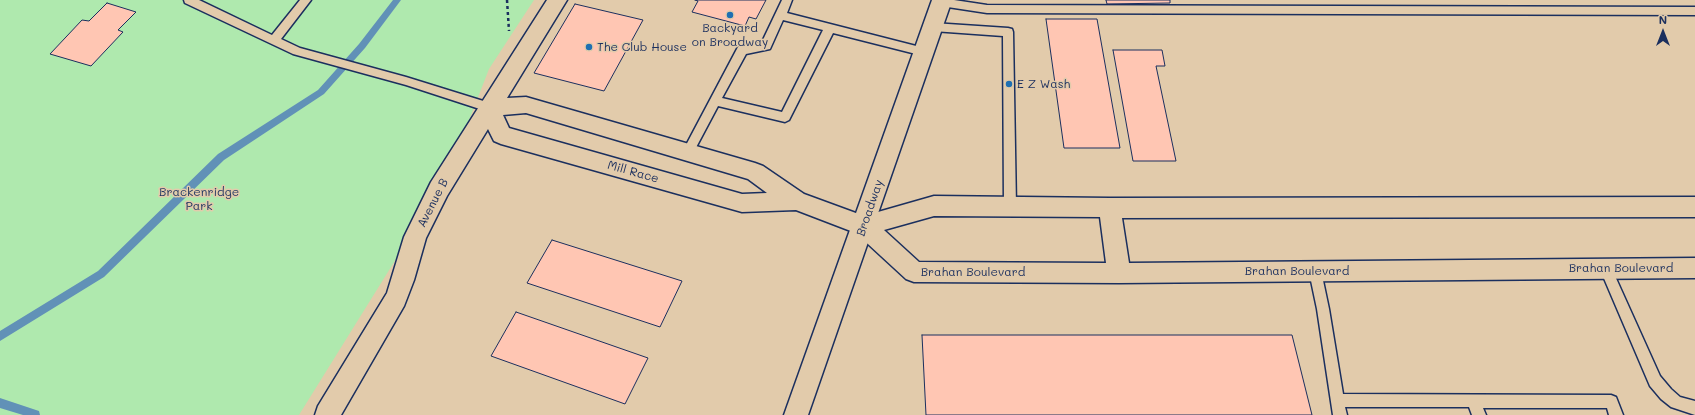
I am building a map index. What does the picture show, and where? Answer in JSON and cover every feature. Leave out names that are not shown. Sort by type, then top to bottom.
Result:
[{"type":"street","name":"Avenue B","points":[[326,415],[396,298],[403,280],[412,244],[438,189],[557,0]]},
{"type":"street","name":"Broadway","points":[[796,415],[864,226],[942,1]]},
{"type":"street","name":"Mill Race","points":[[796,201],[742,203],[501,135],[489,107],[526,105],[755,172],[796,201],[864,226]]},
{"type":"street","points":[[864,226],[934,206],[1110,208],[1695,207]]},
{"type":"street","points":[[1110,208],[1119,273]]},
{"type":"street","name":"Brahan Boulevard","points":[[864,226],[914,272],[1119,273],[1695,268]]},
{"type":"lane","name":"Mill Race","points":[[189,0],[297,51],[406,81],[489,107]]},
{"type":"lane","points":[[274,40],[306,0]]},
{"type":"lane","points":[[688,152],[742,50],[766,46],[787,0]]},
{"type":"lane","points":[[942,1],[987,8],[1695,11]]},
{"type":"lane","points":[[780,15],[924,52]]},
{"type":"lane","points":[[933,27],[1008,32],[1010,207]]},
{"type":"lane","points":[[716,101],[785,117],[830,28]]},
{"type":"lane","points":[[1606,269],[1655,381],[1666,394],[1676,402],[1695,408]]},
{"type":"lane","points":[[1315,271],[1323,309],[1340,415]]},
{"type":"lane","points":[[1337,400],[1611,402],[1616,415]]},
{"type":"lane","points":[[1473,401],[1479,415]]},
{"type":"path","points":[[507,0],[509,33]]},
{"type":"green space","name":"Brackenridge Park","points":[[0,0],[534,0],[489,69],[447,177],[299,415],[0,415]]},
{"type":"building","name":"Backyard on Broadway","points":[[695,0],[766,0],[756,19],[749,17],[745,26],[692,12],[698,1]]},
{"type":"building","points":[[1106,0],[1170,0],[1170,3],[1107,4]]},
{"type":"building","points":[[107,3],[136,12],[118,30],[123,32],[91,66],[50,54],[82,20],[89,21]]},
{"type":"building","name":"The Club House","points":[[575,4],[643,20],[604,91],[534,73]]},
{"type":"building","points":[[1046,19],[1097,19],[1120,148],[1064,148]]},
{"type":"building","points":[[1113,50],[1162,50],[1165,66],[1156,66],[1176,161],[1133,161]]},
{"type":"building","points":[[552,240],[682,281],[660,327],[527,283]]},
{"type":"building","points":[[516,312],[648,358],[625,404],[491,356]]},
{"type":"building","points":[[922,335],[1292,335],[1312,415],[926,415]]},
{"type":"waterway","points":[[0,336],[101,274],[221,157],[321,92],[362,46],[397,0]]},
{"type":"waterway","points":[[0,403],[35,415]]},
{"type":"place","name":"Backyard on Broadway","points":[[730,15]]},
{"type":"place","name":"The Club House","points":[[589,47]]},
{"type":"place","name":"E Z Wash","points":[[1009,84]]}]
